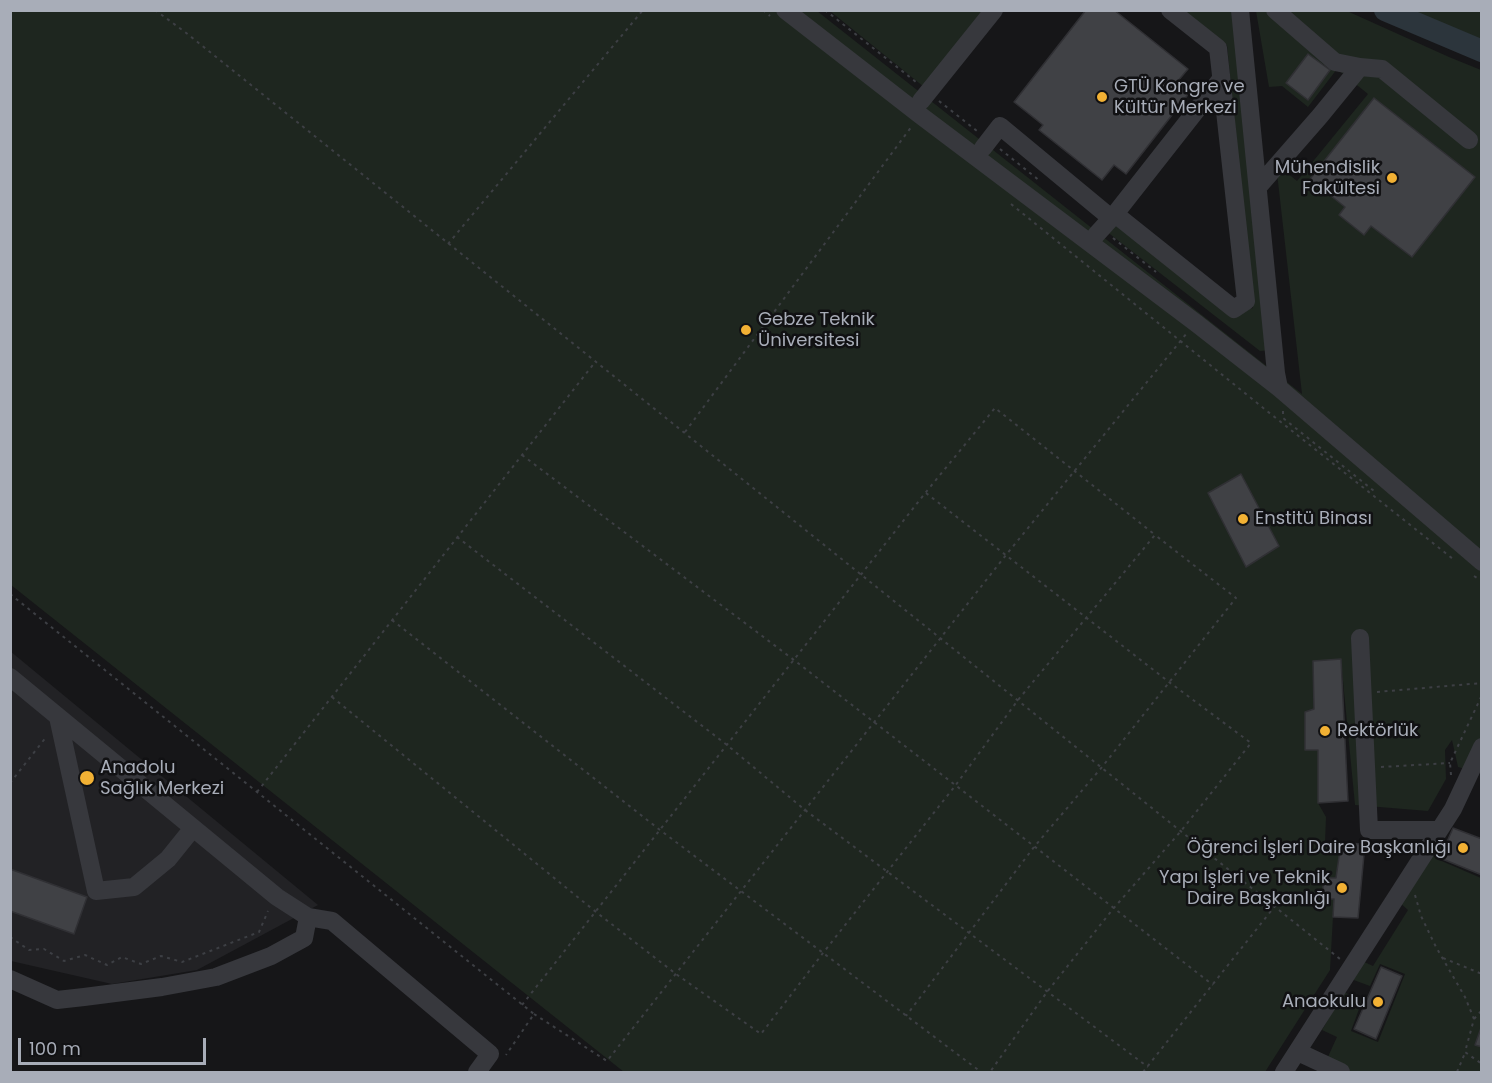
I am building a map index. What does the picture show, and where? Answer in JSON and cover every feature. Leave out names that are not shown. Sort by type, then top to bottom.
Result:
[{"type":"street","points":[[804,10],[918,117],[983,148],[1096,235],[1279,384],[1475,569]]},
{"type":"street","points":[[918,117],[994,10]]},
{"type":"street","points":[[983,148],[1000,126],[1234,309],[1246,301],[1218,48],[1170,10]]},
{"type":"street","points":[[1194,28],[1201,10]]},
{"type":"street","points":[[1240,10],[1279,384]]},
{"type":"street","points":[[1275,10],[1335,62],[1383,69],[1469,140]]},
{"type":"street","points":[[779,14],[1279,384]]},
{"type":"street","points":[[1258,187],[1360,67]]},
{"type":"street","points":[[1096,235],[1221,79]]},
{"type":"street","points":[[1360,638],[1369,830],[1439,830]]},
{"type":"street","points":[[10,678],[277,897],[308,917],[332,921],[490,1054],[477,1072]]},
{"type":"street","points":[[58,717],[96,891],[134,887],[168,859],[193,828]]},
{"type":"street","points":[[1284,1072],[1453,809],[1482,748]]},
{"type":"street","points":[[10,979],[57,1000],[84,998],[216,977],[271,956],[304,938],[308,917]]},
{"type":"street","points":[[1298,1052],[1341,1072]]},
{"type":"path","points":[[155,10],[1352,968]]},
{"type":"path","points":[[448,244],[643,10]]},
{"type":"path","points":[[763,10],[779,14]]},
{"type":"path","points":[[685,432],[918,117]]},
{"type":"path","points":[[1005,199],[1454,558],[1283,418],[1279,384]]},
{"type":"path","points":[[10,594],[522,1005],[607,1061],[1006,555],[1196,323]]},
{"type":"path","points":[[257,792],[596,361]]},
{"type":"path","points":[[522,1005],[861,574],[995,408],[1236,598],[1102,767],[1034,847],[906,1016]]},
{"type":"path","points":[[522,455],[794,660],[1213,985]]},
{"type":"path","points":[[926,492],[1086,618],[1251,743],[1047,992],[990,1072]]},
{"type":"path","points":[[332,697],[596,912],[676,974],[761,1034],[955,786],[1018,700],[1155,535]]},
{"type":"path","points":[[457,537],[727,745],[805,810],[1148,1067]]},
{"type":"path","points":[[1475,569],[1482,580]]},
{"type":"path","points":[[392,620],[660,830],[981,1072]]},
{"type":"path","points":[[1363,693],[1482,683]]},
{"type":"path","points":[[1451,775],[1450,763],[1482,695]]},
{"type":"path","points":[[10,783],[44,741],[58,717]]},
{"type":"path","points":[[1367,768],[1450,763]]},
{"type":"path","points":[[1410,876],[1421,916],[1465,997],[1474,1019]]},
{"type":"path","points":[[1143,1072],[1275,906]]},
{"type":"path","points":[[1443,958],[1482,974]]},
{"type":"path","points":[[1457,1072],[1474,1019],[1482,1011]]},
{"type":"path","points":[[501,1063],[534,1014]]},
{"type":"path","points":[[1465,1052],[1482,1064]]},
{"type":"shaded area","name":"Gebze Teknik Üniversitesi","points":[[10,11],[817,11],[1302,394],[1276,164],[1297,181],[1368,94],[1337,69],[1308,107],[1282,86],[1269,87],[1256,11],[1347,11],[1481,70],[1481,773],[1458,767],[1452,740],[1445,750],[1446,779],[1428,811],[1355,805],[1341,660],[1313,661],[1314,709],[1305,712],[1305,750],[1318,750],[1318,803],[1326,817],[1325,843],[1341,843],[1336,878],[1323,878],[1323,899],[1334,899],[1330,970],[1265,1072],[624,1072],[11,585]]},
{"type":"shaded area","points":[[830,11],[986,11],[924,87]]},
{"type":"shaded area","points":[[1184,11],[1237,11],[1273,350],[1260,351],[1106,231],[1114,221],[1230,313],[1253,308],[1227,45]]},
{"type":"shaded area","points":[[1385,11],[1481,11],[1481,51]]},
{"type":"shaded area","name":"Anadolu Sağlık Merkezi","points":[[10,651],[318,905],[197,970],[112,984],[11,961]]},
{"type":"shaded area","points":[[1435,841],[1444,844],[1437,859],[1481,878],[1481,1072],[1352,1072],[1327,1059],[1337,1037],[1322,1030],[1344,992],[1362,1001],[1351,1031],[1378,1042],[1405,974],[1380,964],[1370,986],[1351,979],[1362,961],[1373,966],[1408,910],[1398,901]]},
{"type":"building","name":"GTÜ Kongre ve Kültür Merkezi","points":[[1086,10],[1114,10],[1188,69],[1177,82],[1190,92],[1126,174],[1114,165],[1102,180],[1039,130],[1043,125],[1014,102]]},
{"type":"building","points":[[1308,54],[1330,70],[1308,100],[1286,83]]},
{"type":"building","name":"Mühendislik Fakültesi","points":[[1374,98],[1475,177],[1412,257],[1371,226],[1364,235],[1339,215],[1345,207],[1310,179]]},
{"type":"building","name":"Enstitü Binası","points":[[1241,474],[1279,546],[1246,567],[1208,493]]},
{"type":"building","name":"Rektörlük","points":[[1341,659],[1348,801],[1318,803],[1318,750],[1305,750],[1305,712],[1314,709],[1313,661]]},
{"type":"building","name":"Öğrenci İşleri Daire Başkanlığı","points":[[1453,828],[1482,839],[1482,875],[1440,858]]},
{"type":"building","name":"Yapı İşleri ve Teknik Daire Başkanlığı","points":[[1341,843],[1365,844],[1358,918],[1333,917],[1334,899],[1323,899],[1323,878],[1336,878]]},
{"type":"building","points":[[10,869],[87,897],[74,934],[10,911]]},
{"type":"building","name":"Anaokulu","points":[[1381,967],[1402,976],[1376,1039],[1354,1029]]},
{"type":"building","points":[[1482,1025],[1482,1047],[1475,1045]]},
{"type":"waterway","points":[[1385,10],[1482,51]]},
{"type":"place","name":"GTÜ Kongre ve Kültür Merkezi","points":[[1102,97]]},
{"type":"place","name":"Mühendislik Fakültesi","points":[[1392,178]]},
{"type":"place","name":"Gebze Teknik Üniversitesi","points":[[746,330]]},
{"type":"place","name":"Enstitü Binası","points":[[1243,519]]},
{"type":"place","name":"Rektörlük","points":[[1325,731]]},
{"type":"place","name":"Anadolu Sağlık Merkezi","points":[[87,778]]},
{"type":"place","name":"Öğrenci İşleri Daire Başkanlığı","points":[[1463,848]]},
{"type":"place","name":"Yapı İşleri ve Teknik Daire Başkanlığı","points":[[1342,888]]},
{"type":"place","name":"Anaokulu","points":[[1378,1002]]}]
